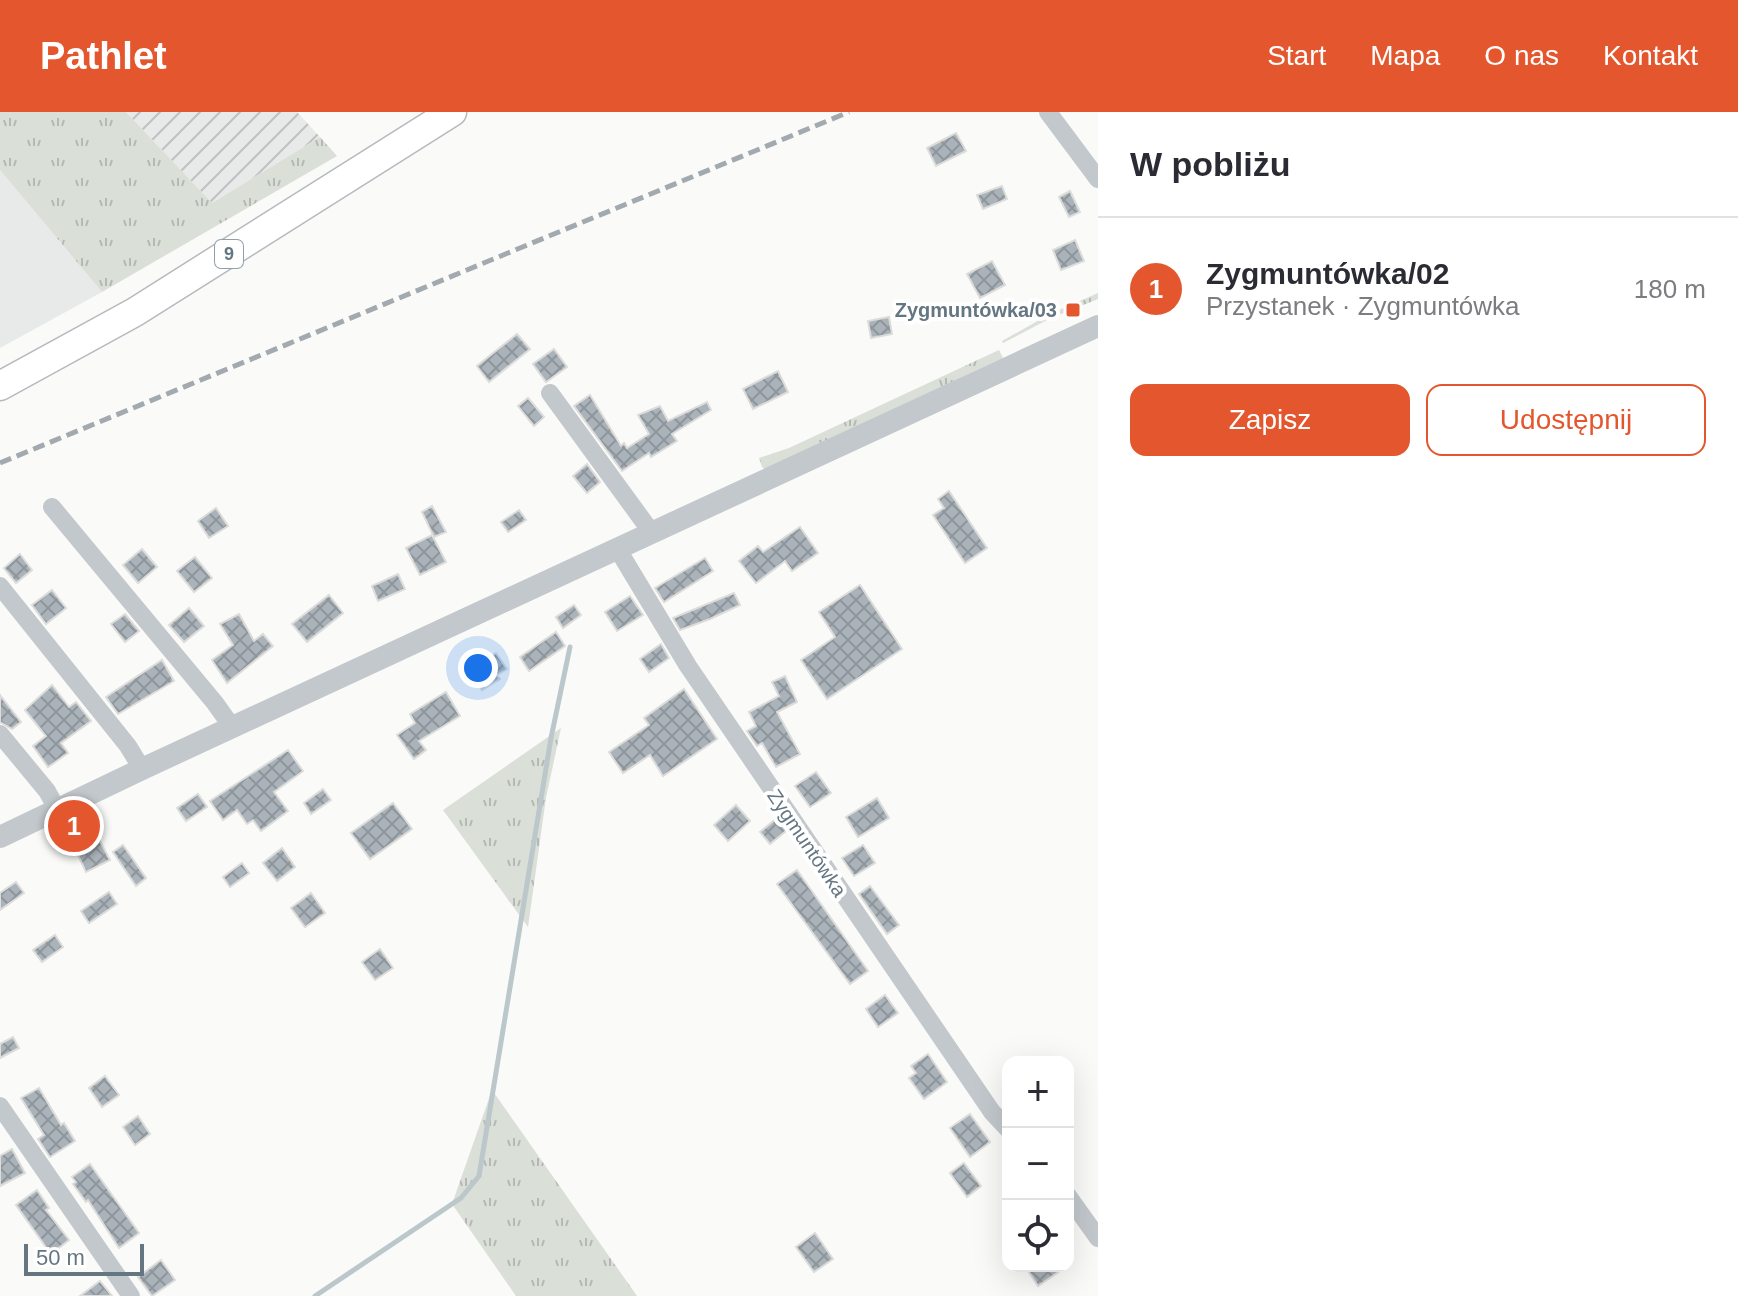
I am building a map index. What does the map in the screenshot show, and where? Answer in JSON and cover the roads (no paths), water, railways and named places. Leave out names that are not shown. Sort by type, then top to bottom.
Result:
[{"type":"main road","name":"9","points":[[0,386],[135,312],[452,112]]},
{"type":"street","points":[[1048,112],[1098,179]]},
{"type":"street","points":[[0,837],[1098,326]]},
{"type":"street","points":[[550,393],[652,533]]},
{"type":"street","points":[[52,507],[232,727]]},
{"type":"street","name":"Zygmuntówka","points":[[617,548],[720,714],[975,1088],[1007,1128]]},
{"type":"street","points":[[0,586],[128,746],[142,769]]},
{"type":"street","points":[[0,734],[47,791],[58,811]]},
{"type":"street","points":[[0,1106],[131,1296]]},
{"type":"street","points":[[1071,1200],[1098,1238]]},
{"type":"waterway","points":[[315,1296],[461,1198],[479,1176],[551,738],[570,647]]},
{"type":"railway","points":[[0,463],[849,112]]},
{"type":"place","name":"Zygmuntówka/03","points":[[1073,310]]},
{"type":"place","name":"Zygmuntówka/02","points":[[74,826]]}]
